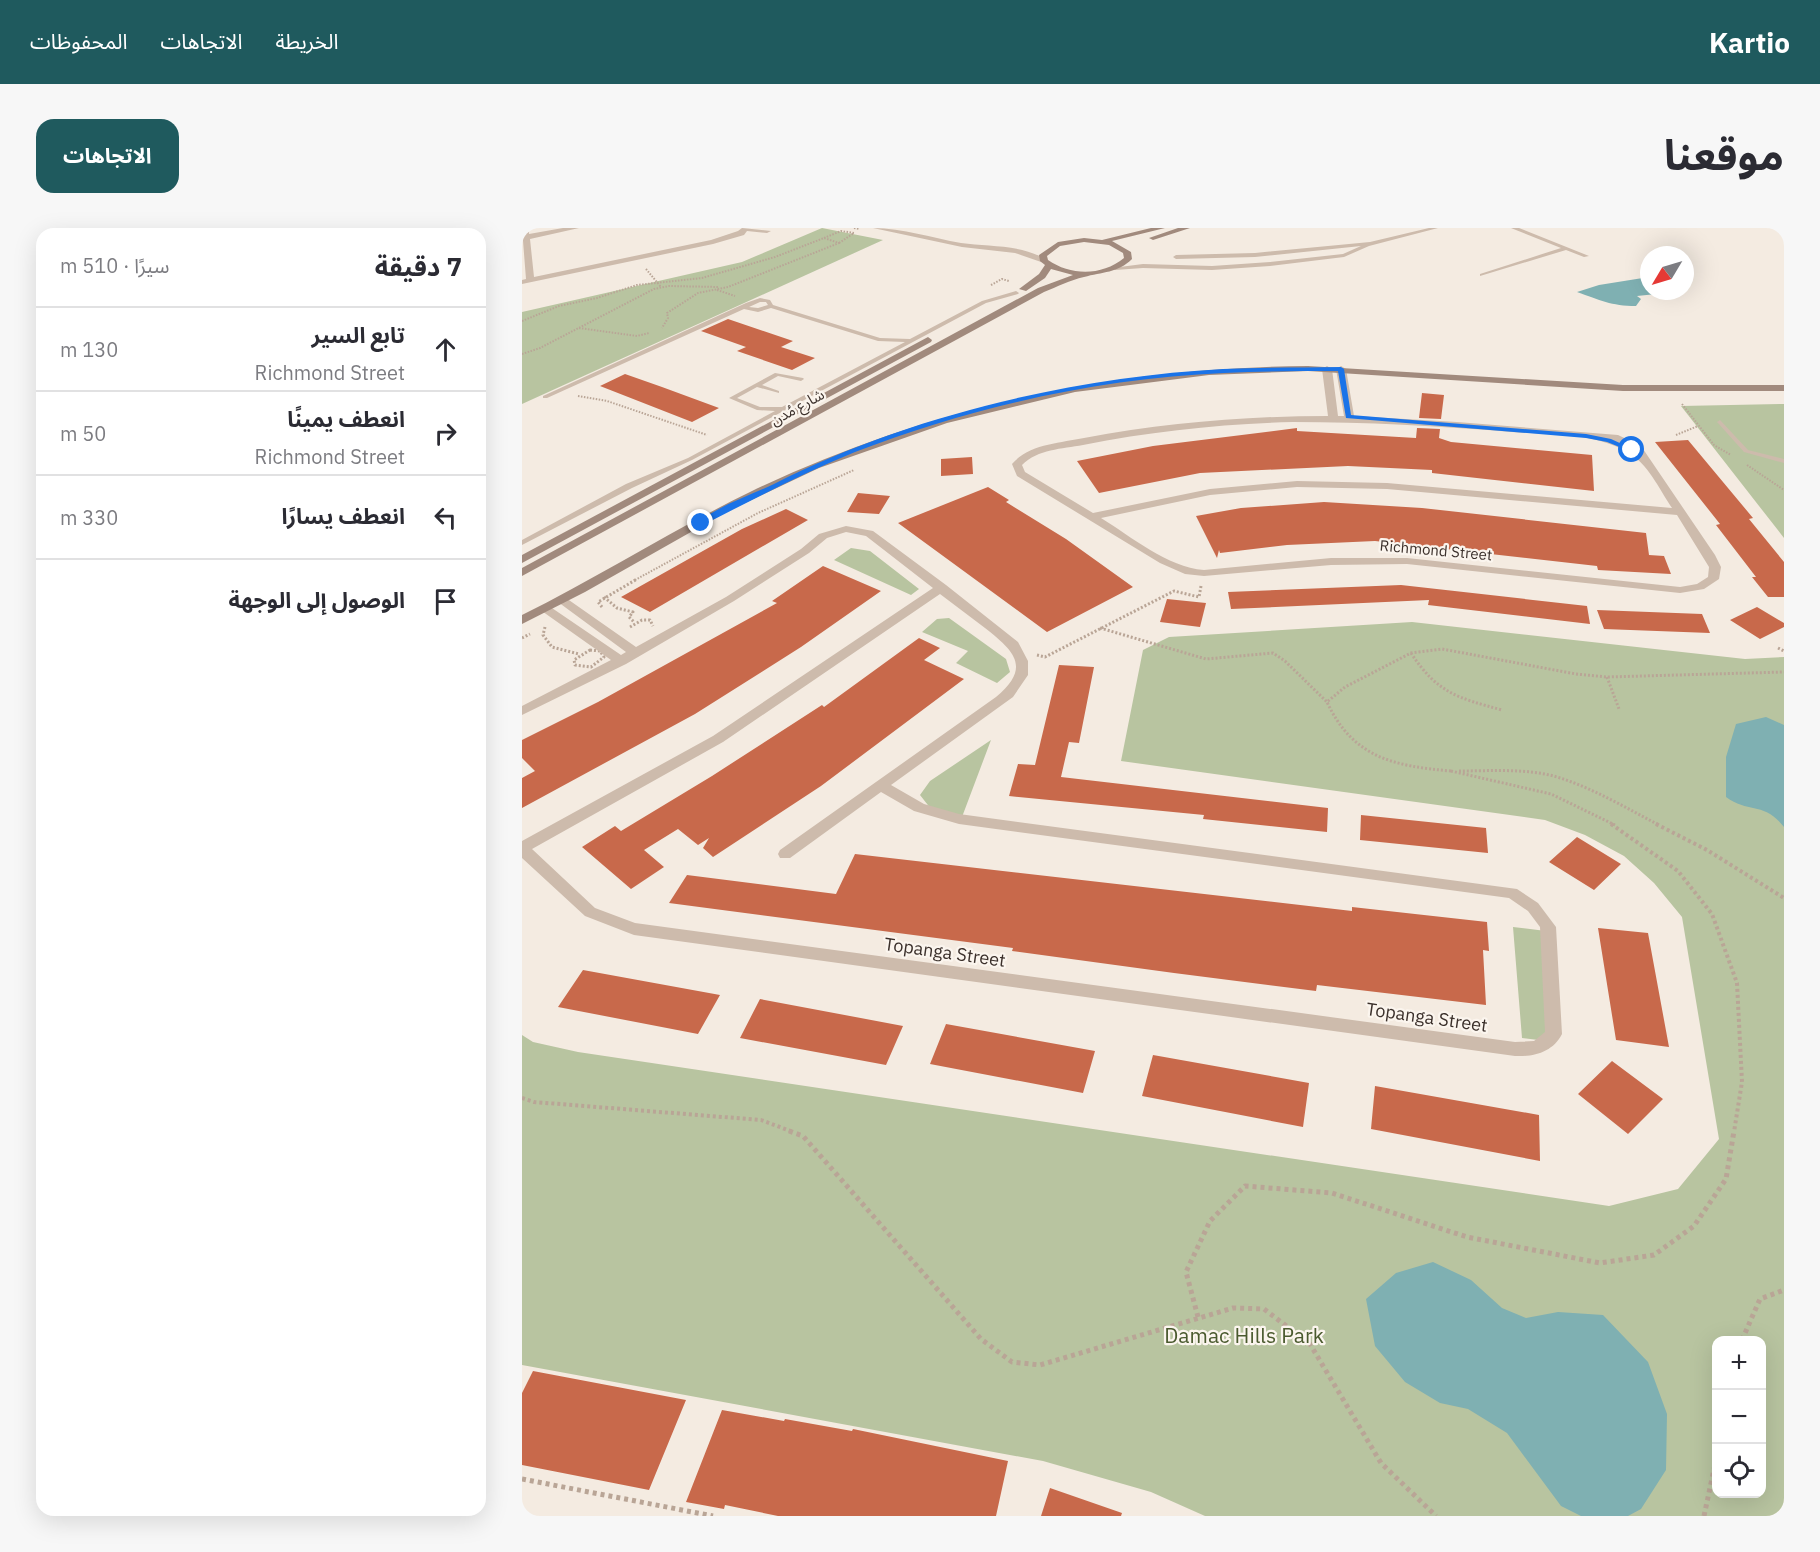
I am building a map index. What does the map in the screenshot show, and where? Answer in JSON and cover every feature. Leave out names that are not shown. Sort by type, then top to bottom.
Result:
[{"type":"street","points":[[525,228],[523,238],[526,281],[713,242],[746,229],[767,231]]},
{"type":"street","points":[[523,238],[576,228]]},
{"type":"street","points":[[877,228],[962,245],[1016,252],[1047,263],[1059,270],[1087,273],[1115,268],[1123,264],[1128,253],[1138,243],[1186,228]]},
{"type":"street","points":[[1016,252],[1048,249],[1070,241],[1128,237],[1161,228]]},
{"type":"street","points":[[1098,240],[1121,247],[1128,253]]},
{"type":"street","points":[[1047,263],[1043,255],[1048,249]]},
{"type":"street","name":"شارع مُدن","points":[[522,560],[1016,293],[1042,276],[1047,263]]},
{"type":"street","name":"شارع مُدن","points":[[522,573],[1041,290],[1087,273]]},
{"type":"street","points":[[1327,369],[1333,417]]},
{"type":"street","points":[[1341,369],[1349,417]]},
{"type":"street","points":[[522,620],[752,495],[856,450],[940,422],[1012,402],[1117,382],[1222,371],[1341,369],[1630,389],[1784,388]]},
{"type":"street","name":"Richmond Street","points":[[1275,417],[1333,417],[1419,421],[1586,436],[1617,443],[1644,458],[1715,567],[1713,579],[1700,587],[1680,590],[1407,561],[1363,559],[1319,560],[1204,573],[1175,568],[1039,485],[1032,475],[1031,465],[1050,449],[1105,436],[1184,424],[1275,417]]},
{"type":"street","points":[[1092,517],[1210,492],[1297,484],[1387,486],[1680,512]]},
{"type":"street","points":[[522,711],[622,661],[805,551],[843,539],[882,544],[942,587],[1014,645],[1022,655],[1025,666],[1022,678],[1014,690],[883,787],[785,854]]},
{"type":"street","name":"Topanga Street","points":[[883,787],[912,806],[934,814],[959,819],[1512,893],[1541,913],[1548,927],[1554,1034],[1546,1044],[1532,1050],[1515,1049],[634,929],[590,912],[522,848],[718,739],[942,587]]},
{"type":"street","points":[[562,600],[636,653]]},
{"type":"street","points":[[545,609],[622,661]]},
{"type":"lane","points":[[1176,257],[1255,255],[1370,244],[1435,228]]},
{"type":"lane","points":[[1515,228],[1586,256]]},
{"type":"lane","points":[[1115,268],[1152,266],[1212,268],[1270,264],[1344,255],[1370,244]]},
{"type":"lane","points":[[1482,275],[1567,248]]},
{"type":"lane","points":[[1128,253],[1152,266]]},
{"type":"lane","points":[[522,543],[629,486],[685,461],[991,298],[1016,293]]},
{"type":"lane","points":[[545,397],[751,302],[764,300],[770,302],[771,306],[880,340],[889,344],[889,352]]},
{"type":"lane","points":[[880,340],[914,339]]},
{"type":"lane","points":[[784,409],[759,409],[732,398],[779,374],[801,379]]},
{"type":"lane","points":[[756,385],[777,392]]},
{"type":"lane","points":[[759,409],[764,419]]},
{"type":"lane","points":[[1720,422],[1746,451],[1784,461]]},
{"type":"path","points":[[854,228],[861,229]]},
{"type":"path","points":[[579,328],[637,336],[648,334],[665,327],[667,313],[698,293],[728,287],[839,243],[861,229]]},
{"type":"path","points":[[522,321],[559,306],[657,282],[702,278],[775,256],[841,231],[854,233]]},
{"type":"path","points":[[824,238],[839,243]]},
{"type":"path","points":[[636,258],[661,287]]},
{"type":"path","points":[[522,354],[661,287],[728,287]]},
{"type":"path","points":[[557,392],[607,401],[707,435]]},
{"type":"path","points":[[1676,435],[1698,426]]},
{"type":"path","points":[[1014,645],[1020,643],[1030,653],[1045,657],[1174,591],[1199,597],[1204,573]]},
{"type":"path","points":[[605,610],[598,602],[604,597],[617,609],[633,612],[629,617],[634,622]]},
{"type":"path","points":[[630,632],[630,627],[634,622],[650,620],[653,623],[652,628],[646,632]]},
{"type":"path","points":[[620,621],[630,627]]},
{"type":"path","points":[[545,627],[545,640],[552,648],[579,654]]},
{"type":"path","points":[[1100,628],[1206,659],[1273,653],[1285,661],[1327,702],[1332,716],[1345,736],[1374,757],[1409,767],[1451,771],[1506,771],[1556,777],[1606,798],[1707,850],[1784,898]]},
{"type":"path","points":[[1778,648],[1784,651]]},
{"type":"path","points":[[1327,702],[1345,687],[1411,653],[1442,649],[1576,674],[1607,677],[1784,672]]},
{"type":"path","points":[[1411,653],[1426,677],[1441,691],[1502,710]]},
{"type":"path","points":[[1607,677],[1619,709]]},
{"type":"path","points":[[1198,1317],[1186,1272],[1210,1221],[1245,1186],[1332,1193],[1406,1215],[1467,1238],[1600,1263],[1654,1255],[1694,1226],[1726,1179],[1742,1082],[1737,983],[1712,914],[1678,871],[1616,826],[1551,794],[1451,771]]},
{"type":"path","points":[[522,1098],[534,1102],[760,1120],[803,1136],[981,1339],[1012,1362],[1040,1365],[1233,1308],[1264,1309],[1310,1344],[1381,1463],[1436,1516]]},
{"type":"path","points":[[1744,1336],[1760,1299],[1784,1290]]},
{"type":"path","points":[[522,1479],[713,1516]]},
{"type":"path","points":[[1704,1516],[1712,1479]]},
{"type":"green space","points":[[822,228],[883,240],[522,404],[522,312],[742,262]]},
{"type":"green space","points":[[1784,404],[1784,538],[1681,406]]},
{"type":"green space","points":[[851,548],[870,551],[919,589],[911,595],[834,560]]},
{"type":"green space","points":[[949,618],[1006,659],[1010,672],[997,683],[956,663],[968,651],[922,632],[937,619]]},
{"type":"green space","name":"Damac Hills Park","points":[[1412,622],[1745,659],[1784,657],[1784,1516],[1205,1516],[1151,1492],[1043,1461],[522,1365],[522,1035],[533,1042],[578,1052],[1609,1206],[1678,1189],[1719,1139],[1682,917],[1654,883],[1624,856],[1585,835],[1545,820],[1121,761],[1143,650],[1169,637]]},
{"type":"green space","points":[[991,740],[962,817],[931,809],[920,795],[930,781]]},
{"type":"green space","points":[[1513,927],[1546,931],[1555,1042],[1522,1038]]},
{"type":"water","points":[[1640,278],[1640,296],[1637,296],[1640,300],[1636,306],[1627,306],[1612,304],[1577,292],[1599,285]]},
{"type":"water","points":[[1766,717],[1784,725],[1784,827],[1770,814],[1726,797],[1726,757],[1736,724]]},
{"type":"water","points":[[1433,1262],[1471,1280],[1502,1308],[1526,1318],[1558,1312],[1603,1315],[1648,1362],[1667,1414],[1666,1470],[1641,1509],[1628,1516],[1581,1516],[1561,1506],[1507,1433],[1468,1409],[1440,1403],[1405,1382],[1375,1346],[1366,1299],[1396,1273]]},
{"type":"building","points":[[728,319],[793,341],[781,347],[815,358],[792,370],[737,351],[746,347],[701,331]]},
{"type":"building","points":[[625,374],[719,408],[692,422],[600,386]]},
{"type":"building","points":[[1422,393],[1444,395],[1441,419],[1419,418]]},
{"type":"building","points":[[1297,428],[1297,431],[1416,438],[1417,428],[1440,429],[1439,438],[1451,442],[1592,455],[1594,491],[1432,473],[1432,470],[1348,466],[1200,473],[1099,493],[1077,461],[1153,446]]},
{"type":"building","points":[[1688,440],[1753,518],[1749,519],[1784,562],[1784,597],[1768,597],[1752,577],[1756,577],[1716,525],[1720,524],[1655,442]]},
{"type":"building","points":[[972,457],[973,474],[941,476],[941,459]]},
{"type":"building","points":[[988,487],[1009,500],[1006,502],[1066,539],[1133,587],[1047,632],[898,523]]},
{"type":"building","points":[[858,493],[890,496],[879,514],[847,512]]},
{"type":"building","points":[[1324,502],[1422,508],[1646,533],[1649,555],[1664,556],[1671,574],[1598,570],[1597,566],[1375,541],[1287,545],[1220,553],[1219,550],[1217,558],[1196,516],[1241,508]]},
{"type":"building","points":[[786,509],[808,520],[650,612],[621,597],[742,529]]},
{"type":"building","points":[[823,566],[881,591],[801,647],[695,714],[522,808],[522,778],[535,771],[522,758],[522,740],[598,702],[777,603],[772,601]]},
{"type":"building","points":[[1401,585],[1587,606],[1590,624],[1428,605],[1429,600],[1231,609],[1228,592]]},
{"type":"building","points":[[1167,599],[1206,603],[1200,627],[1160,622]]},
{"type":"building","points":[[1757,607],[1784,623],[1784,627],[1760,639],[1730,620]]},
{"type":"building","points":[[1597,610],[1702,614],[1710,633],[1604,629]]},
{"type":"building","points":[[919,638],[940,648],[924,660],[964,679],[821,786],[713,857],[703,848],[709,838],[698,845],[678,829],[644,850],[664,867],[631,889],[582,847],[615,826],[621,831],[822,705],[824,707]]},
{"type":"building","points":[[1059,665],[1094,667],[1079,743],[1069,742],[1061,777],[1328,808],[1327,832],[1203,819],[1204,815],[1009,796],[1018,764],[1035,765]]},
{"type":"building","points":[[1361,815],[1486,828],[1488,853],[1360,840]]},
{"type":"building","points":[[1577,837],[1621,864],[1594,890],[1549,862]]},
{"type":"building","points":[[855,854],[1352,911],[1352,907],[1487,922],[1489,951],[1483,950],[1486,1005],[1317,985],[1316,991],[669,903],[687,875],[836,894]]},
{"type":"building","points":[[1598,928],[1648,933],[1669,1047],[1616,1040]]},
{"type":"building","points":[[583,970],[720,995],[698,1034],[558,1007]]},
{"type":"building","points":[[760,999],[903,1026],[886,1065],[740,1038]]},
{"type":"building","points":[[946,1024],[1095,1051],[1083,1093],[930,1064]]},
{"type":"building","points":[[1153,1055],[1309,1083],[1303,1127],[1142,1096]]},
{"type":"building","points":[[1612,1061],[1663,1099],[1628,1134],[1578,1094]]},
{"type":"building","points":[[1375,1086],[1539,1115],[1540,1161],[1371,1129]]},
{"type":"building","points":[[533,1371],[686,1400],[649,1490],[522,1465],[522,1393]]},
{"type":"building","points":[[722,1410],[852,1431],[853,1429],[1008,1461],[996,1516],[778,1516],[725,1505],[724,1509],[686,1502]]},
{"type":"building","points":[[1050,1488],[1122,1513],[1121,1516],[1041,1516]]},
{"type":"route","points":[[701,523],[752,495],[804,471],[908,431],[961,415],[1012,402],[1117,382],[1222,371],[1341,369],[1349,417],[1586,436],[1609,440],[1632,450]]}]
